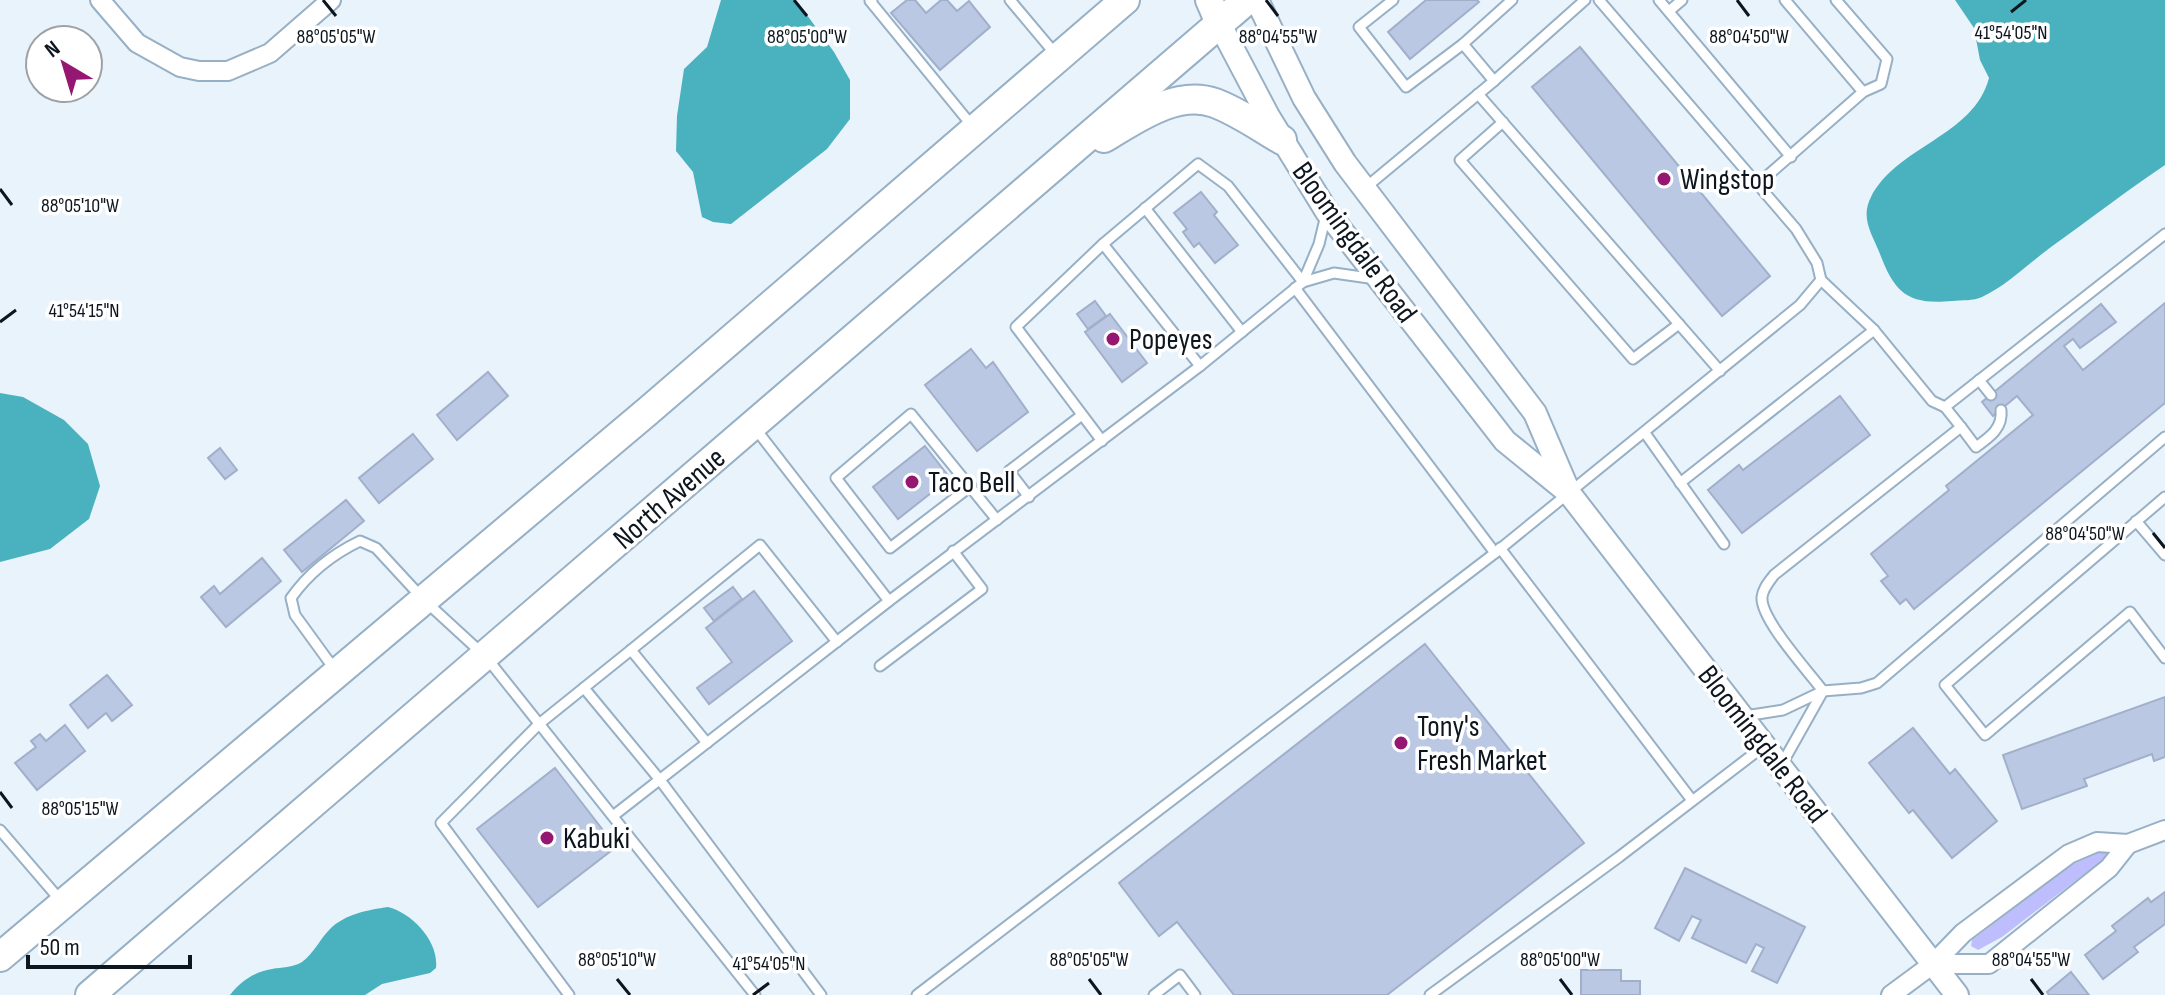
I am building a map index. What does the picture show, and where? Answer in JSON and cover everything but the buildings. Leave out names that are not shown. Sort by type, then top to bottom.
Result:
[{"type":"main road","name":"North Avenue","points":[[90,995],[1042,176],[1214,12],[1247,0]]},
{"type":"main road","points":[[0,957],[975,130],[1114,4]]},
{"type":"main road","points":[[1042,176],[1133,121],[1179,100],[1215,103],[1282,140]]},
{"type":"street","points":[[100,0],[137,43],[180,67],[199,71],[228,71],[270,53],[331,0]]},
{"type":"street","name":"Bloomingdale Road","points":[[1257,0],[1304,98],[1364,189],[1535,413],[1569,493]]},
{"type":"street","name":"Bloomingdale Road","points":[[1214,12],[1282,140],[1327,212],[1505,441],[1569,493],[1957,995]]},
{"type":"street","points":[[1891,995],[1933,964],[1963,933],[2069,854],[2097,842],[2128,844],[2165,830]]},
{"type":"street","points":[[1933,964],[1989,964],[2109,868],[2128,844]]},
{"type":"lane","points":[[872,0],[975,130]]},
{"type":"lane","points":[[1010,0],[1058,58]]},
{"type":"lane","points":[[1393,0],[1359,27],[1406,87],[1463,44],[1512,0]]},
{"type":"lane","points":[[1364,189],[1494,81],[1585,0]]},
{"type":"lane","points":[[1599,0],[1796,229],[1817,263],[1821,280],[1874,330],[1932,401],[1945,407],[1976,447],[1999,426],[2001,410]]},
{"type":"lane","points":[[1659,0],[1791,157]]},
{"type":"lane","points":[[1669,11],[1682,0]]},
{"type":"lane","points":[[1785,0],[1863,92]]},
{"type":"lane","points":[[1758,184],[1863,92],[1881,84],[1887,59],[1836,0]]},
{"type":"lane","points":[[1463,44],[1494,81]]},
{"type":"lane","points":[[1478,94],[1720,371]]},
{"type":"lane","points":[[1503,122],[1460,160],[1633,359],[1679,324]]},
{"type":"lane","points":[[1102,441],[1016,327],[1103,244],[1198,164],[1228,186],[1497,550],[1691,799]]},
{"type":"lane","points":[[1145,208],[1242,332]]},
{"type":"lane","points":[[1299,285],[1319,244],[1327,212]]},
{"type":"lane","points":[[1945,407],[2165,234]]},
{"type":"lane","points":[[1103,244],[1200,366]]},
{"type":"lane","points":[[613,816],[953,551],[1200,366],[1299,285],[1334,273],[1379,279]]},
{"type":"lane","points":[[917,995],[1645,433],[1800,305],[1821,280]]},
{"type":"lane","points":[[1680,483],[1874,330]]},
{"type":"lane","points":[[1979,380],[1991,395]]},
{"type":"lane","points":[[971,486],[890,548],[836,478],[911,414],[971,486],[997,520]]},
{"type":"lane","points":[[1029,497],[1009,471],[1082,415]]},
{"type":"lane","points":[[753,425],[889,601]]},
{"type":"lane","points":[[1823,691],[1766,616],[1762,599],[1765,586],[1774,575],[1961,427]]},
{"type":"lane","points":[[1645,433],[1724,544]]},
{"type":"lane","points":[[1742,716],[1783,710],[1823,691],[1861,688],[1877,683],[2165,437]]},
{"type":"lane","points":[[2165,497],[1945,685],[1985,735],[2130,612],[2165,658]]},
{"type":"lane","points":[[2136,521],[2165,555]]},
{"type":"lane","points":[[337,673],[295,615],[291,598],[302,584],[342,550],[360,541],[376,548],[424,600],[486,657],[755,995]]},
{"type":"lane","points":[[569,995],[441,823],[539,724],[760,545],[837,642]]},
{"type":"lane","points":[[880,666],[982,589],[953,551]]},
{"type":"lane","points":[[631,650],[707,743]]},
{"type":"lane","points":[[584,688],[660,780],[821,995]]},
{"type":"lane","points":[[1780,767],[1823,691]]},
{"type":"lane","points":[[1430,995],[1764,746]]},
{"type":"lane","points":[[0,830],[63,904]]},
{"type":"lane","points":[[1154,995],[1180,975],[1195,995]]},
{"type":"shaded area","points":[[721,0],[796,0],[834,52],[850,80],[850,119],[827,149],[731,224],[702,217],[693,172],[676,151],[677,116],[684,69],[707,47]]},
{"type":"shaded area","points":[[1955,0],[2165,0],[2165,165],[1992,292],[1971,300],[1937,302],[1914,298],[1898,288],[1871,233],[1867,212],[1871,197],[1898,165],[1952,128],[1981,98],[1989,78],[1980,60],[1974,28]]},
{"type":"shaded area","points":[[0,393],[23,397],[64,420],[88,444],[100,486],[89,519],[50,549],[0,562]]},
{"type":"shaded area","points":[[2105,850],[2108,856],[2002,937],[1978,950],[1971,946],[1972,940],[2071,865]]},
{"type":"shaded area","points":[[388,907],[406,915],[428,938],[436,958],[436,968],[430,973],[382,984],[365,995],[230,995],[243,981],[254,975],[302,962],[330,929],[350,916]]},
{"type":"place","name":"Wingstop","points":[[1664,179]]},
{"type":"place","name":"Popeyes","points":[[1113,339]]},
{"type":"place","name":"Taco Bell","points":[[912,482]]},
{"type":"place","name":"Tony's Fresh Market","points":[[1401,743]]},
{"type":"place","name":"Kabuki","points":[[547,838]]}]
